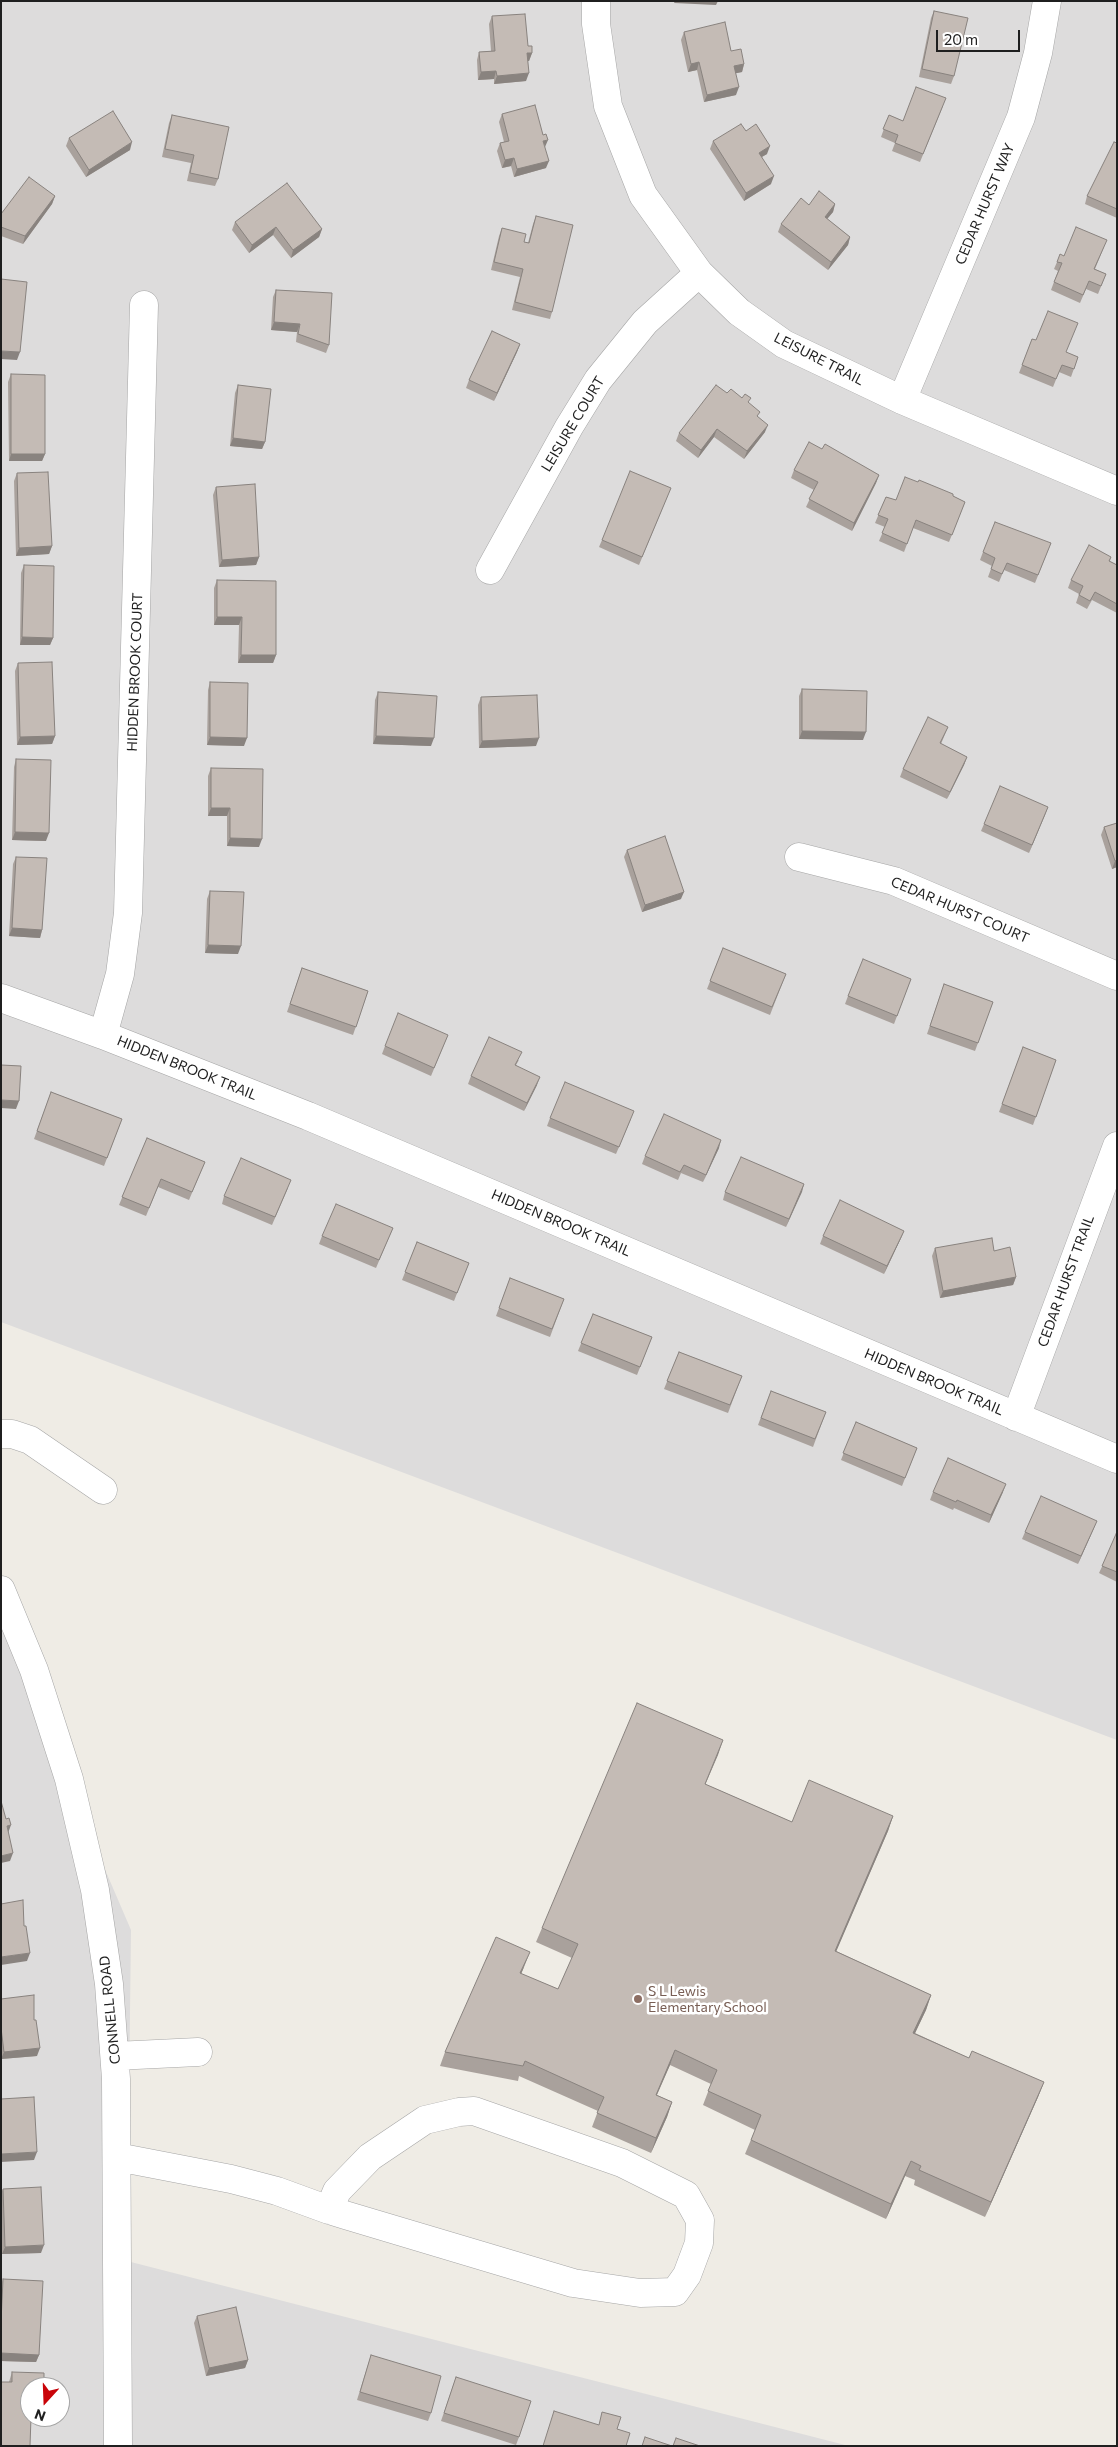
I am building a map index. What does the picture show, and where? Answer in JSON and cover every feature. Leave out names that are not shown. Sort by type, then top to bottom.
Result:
[{"type":"street","name":"LEISURE TRAIL","points":[[596,1],[596,24],[608,106],[644,196],[699,273],[739,312],[784,344],[902,400],[1117,491]]},
{"type":"street","name":"CEDAR HURST WAY","points":[[902,400],[1021,117],[1038,53],[1046,1]]},
{"type":"street","name":"LEISURE COURT","points":[[490,570],[569,427],[598,380],[645,322],[699,273]]},
{"type":"street","name":"HIDDEN BROOK COURT","points":[[103,1035],[120,974],[128,913],[144,305]]},
{"type":"street","name":"CEDAR HURST COURT","points":[[800,856],[894,881],[1117,976]]},
{"type":"street","name":"HIDDEN BROOK TRAIL","points":[[1,998],[103,1035],[308,1116],[1117,1459]]},
{"type":"street","name":"CEDAR HURST TRAIL","points":[[1016,1417],[1117,1146]]},
{"type":"street","points":[[1,1434],[12,1434],[30,1440],[103,1490]]},
{"type":"street","name":"CONNELL ROAD","points":[[1,1590],[34,1670],[69,1778],[95,1890],[109,1984],[115,2056],[117,2157],[118,2446]]},
{"type":"street","points":[[115,2056],[198,2052]]},
{"type":"street","points":[[117,2157],[231,2179],[277,2191],[329,2210],[573,2283],[640,2293],[675,2292],[687,2275],[699,2243],[700,2220],[686,2195],[622,2163],[474,2111],[459,2112],[425,2120],[370,2157],[337,2191],[329,2210]]},
{"type":"shaded area","points":[[1,1],[1117,1],[1117,1740],[1,1322]]},
{"type":"shaded area","points":[[1,1627],[131,1930],[127,2261],[849,2446],[1,2446]]},
{"type":"building","points":[[934,11],[968,18],[954,76],[922,69]]},
{"type":"building","points":[[525,14],[528,46],[532,46],[532,53],[527,53],[529,73],[497,76],[496,71],[481,72],[479,52],[495,51],[492,16]]},
{"type":"building","points":[[725,22],[731,51],[741,49],[744,64],[734,66],[739,87],[707,95],[699,62],[691,64],[684,32]]},
{"type":"building","points":[[916,87],[946,98],[923,154],[895,143],[898,135],[883,129],[889,115],[903,121]]},
{"type":"building","points":[[535,105],[543,135],[546,134],[548,140],[543,141],[549,161],[517,169],[514,158],[505,160],[500,143],[509,141],[502,114]]},
{"type":"building","points":[[113,111],[132,142],[89,170],[69,138]]},
{"type":"building","points":[[172,115],[229,127],[218,179],[190,173],[194,155],[165,149]]},
{"type":"building","points":[[741,124],[746,131],[756,124],[770,146],[759,153],[774,176],[746,193],[713,141]]},
{"type":"building","points":[[1114,142],[1117,143],[1117,209],[1087,196]]},
{"type":"building","points":[[29,177],[55,196],[25,236],[1,227],[1,214]]},
{"type":"building","points":[[287,183],[322,229],[293,250],[276,227],[252,245],[235,222]]},
{"type":"building","points":[[819,191],[835,204],[825,217],[850,237],[831,262],[781,224],[801,198],[809,205]]},
{"type":"building","points":[[536,216],[573,225],[552,312],[515,302],[523,269],[494,262],[502,228],[526,234],[524,242],[529,243]]},
{"type":"building","points":[[1076,227],[1107,240],[1094,269],[1106,274],[1101,286],[1089,281],[1083,295],[1054,282],[1062,263],[1057,262],[1060,254],[1064,256]]},
{"type":"building","points":[[1,279],[27,282],[20,352],[1,351]]},
{"type":"building","points":[[276,290],[332,293],[329,345],[298,334],[300,324],[274,322]]},
{"type":"building","points":[[1048,311],[1078,323],[1066,352],[1078,357],[1074,369],[1062,365],[1056,379],[1022,365],[1032,339],[1036,340]]},
{"type":"building","points":[[492,331],[520,344],[497,393],[469,380]]},
{"type":"building","points":[[11,374],[45,375],[45,454],[11,454]]},
{"type":"building","points":[[238,385],[271,389],[265,442],[233,438]]},
{"type":"building","points":[[716,385],[727,393],[731,389],[742,398],[745,394],[751,398],[748,402],[760,412],[757,416],[768,425],[747,451],[717,429],[701,450],[679,433]]},
{"type":"building","points":[[809,442],[822,449],[825,444],[879,475],[854,523],[809,499],[818,482],[794,470]]},
{"type":"building","points":[[630,471],[671,488],[642,557],[602,540]]},
{"type":"building","points":[[48,472],[52,546],[19,548],[17,473]]},
{"type":"building","points":[[905,477],[918,482],[919,480],[953,494],[953,496],[965,502],[952,535],[916,520],[907,544],[882,533],[888,519],[878,515],[886,497],[896,500]]},
{"type":"building","points":[[255,484],[259,557],[222,560],[216,487]]},
{"type":"building","points":[[995,522],[1051,543],[1038,575],[1007,563],[1002,574],[991,569],[995,558],[983,552]]},
{"type":"building","points":[[1089,545],[1111,557],[1109,561],[1117,565],[1117,604],[1095,592],[1090,601],[1079,595],[1083,586],[1071,580]]},
{"type":"building","points":[[24,565],[54,566],[53,638],[22,637]]},
{"type":"building","points":[[217,580],[276,581],[276,655],[241,655],[242,617],[217,617]]},
{"type":"building","points":[[52,662],[55,736],[20,737],[18,663]]},
{"type":"building","points":[[210,682],[248,683],[247,738],[210,737]]},
{"type":"building","points":[[802,689],[867,691],[866,732],[802,731]]},
{"type":"building","points":[[378,692],[437,696],[434,738],[376,736]]},
{"type":"building","points":[[537,695],[539,738],[482,741],[481,697]]},
{"type":"building","points":[[928,717],[948,727],[940,743],[967,757],[950,792],[903,769]]},
{"type":"building","points":[[16,759],[51,760],[49,833],[15,832]]},
{"type":"building","points":[[211,768],[263,769],[262,839],[230,838],[230,808],[211,808]]},
{"type":"building","points":[[1000,786],[1048,807],[1032,845],[984,824]]},
{"type":"building","points":[[1117,823],[1117,860],[1115,861],[1104,827]]},
{"type":"building","points":[[665,836],[684,892],[645,905],[627,850]]},
{"type":"building","points":[[16,857],[47,858],[42,930],[12,928]]},
{"type":"building","points":[[210,891],[244,892],[241,946],[208,945]]},
{"type":"building","points":[[723,948],[786,974],[772,1007],[710,981]]},
{"type":"building","points":[[863,959],[911,979],[897,1016],[848,996]]},
{"type":"building","points":[[302,968],[368,991],[356,1027],[290,1004]]},
{"type":"building","points":[[944,984],[993,1002],[978,1043],[930,1026]]},
{"type":"building","points":[[398,1013],[448,1035],[434,1068],[385,1046]]},
{"type":"building","points":[[489,1037],[522,1052],[515,1065],[540,1077],[527,1103],[471,1076]]},
{"type":"building","points":[[1023,1047],[1056,1060],[1036,1117],[1002,1104]]},
{"type":"building","points":[[1,1065],[21,1066],[19,1101],[1,1100]]},
{"type":"building","points":[[565,1082],[634,1111],[619,1147],[550,1118]]},
{"type":"building","points":[[51,1092],[122,1119],[107,1158],[37,1131]]},
{"type":"building","points":[[664,1114],[721,1140],[706,1175],[684,1165],[680,1172],[645,1156]]},
{"type":"building","points":[[147,1138],[205,1162],[192,1192],[161,1179],[149,1208],[122,1197]]},
{"type":"building","points":[[741,1157],[804,1184],[789,1219],[725,1192]]},
{"type":"building","points":[[241,1158],[291,1180],[275,1217],[224,1196]]},
{"type":"building","points":[[840,1200],[904,1231],[887,1266],[823,1236]]},
{"type":"building","points":[[336,1204],[393,1228],[379,1260],[322,1236]]},
{"type":"building","points":[[992,1238],[994,1251],[1010,1247],[1016,1277],[943,1291],[935,1248]]},
{"type":"building","points":[[417,1242],[469,1263],[457,1293],[405,1272]]},
{"type":"building","points":[[510,1278],[564,1299],[552,1329],[499,1308]]},
{"type":"building","points":[[593,1314],[652,1337],[640,1367],[581,1343]]},
{"type":"building","points":[[679,1352],[742,1376],[730,1405],[667,1381]]},
{"type":"building","points":[[771,1391],[826,1412],[815,1439],[761,1418]]},
{"type":"building","points":[[856,1422],[917,1448],[905,1478],[843,1453]]},
{"type":"building","points":[[948,1458],[1006,1484],[991,1515],[933,1492]]},
{"type":"building","points":[[1041,1496],[1097,1521],[1081,1556],[1025,1532]]},
{"type":"building","points":[[1117,1535],[1117,1572],[1102,1566]]},
{"type":"building","points":[[637,1703],[723,1740],[705,1784],[792,1822],[809,1780],[893,1816],[835,1951],[931,1995],[913,2033],[969,2058],[972,2051],[1044,2082],[991,2202],[919,2170],[921,2166],[911,2161],[891,2204],[751,2140],[761,2115],[708,2091],[717,2070],[675,2050],[656,2095],[672,2102],[656,2138],[597,2113],[604,2097],[525,2061],[523,2066],[445,2052],[496,1937],[530,1952],[520,1973],[558,1989],[578,1944],[542,1928]]},
{"type":"building","points":[[1,1801],[6,1819],[9,1818],[11,1825],[7,1826],[13,1853],[1,1856]]},
{"type":"building","points":[[23,1900],[24,1926],[26,1926],[30,1953],[1,1957],[1,1904]]},
{"type":"building","points":[[34,1995],[34,2020],[36,2020],[40,2048],[4,2052],[1,2028],[1,1999]]},
{"type":"building","points":[[34,2097],[37,2152],[1,2154],[1,2099]]},
{"type":"building","points":[[41,2187],[44,2245],[5,2247],[3,2189]]},
{"type":"building","points":[[3,2279],[43,2281],[39,2355],[1,2353]]},
{"type":"building","points":[[236,2307],[248,2360],[209,2368],[197,2316]]},
{"type":"building","points":[[371,2355],[441,2376],[431,2413],[360,2392]]},
{"type":"building","points":[[12,2372],[44,2373],[44,2377],[20,2377],[20,2427],[31,2427],[30,2446],[1,2446],[1,2382],[12,2382]]},
{"type":"building","points":[[456,2377],[531,2401],[519,2437],[444,2413]]},
{"type":"building","points":[[554,2411],[599,2425],[602,2412],[621,2417],[617,2429],[630,2433],[626,2446],[543,2446]]},
{"type":"building","points":[[645,2437],[672,2446],[642,2446]]},
{"type":"building","points":[[676,2438],[700,2446],[673,2446]]},
{"type":"place","name":"S L Lewis Elementary School","points":[[638,1999]]}]
